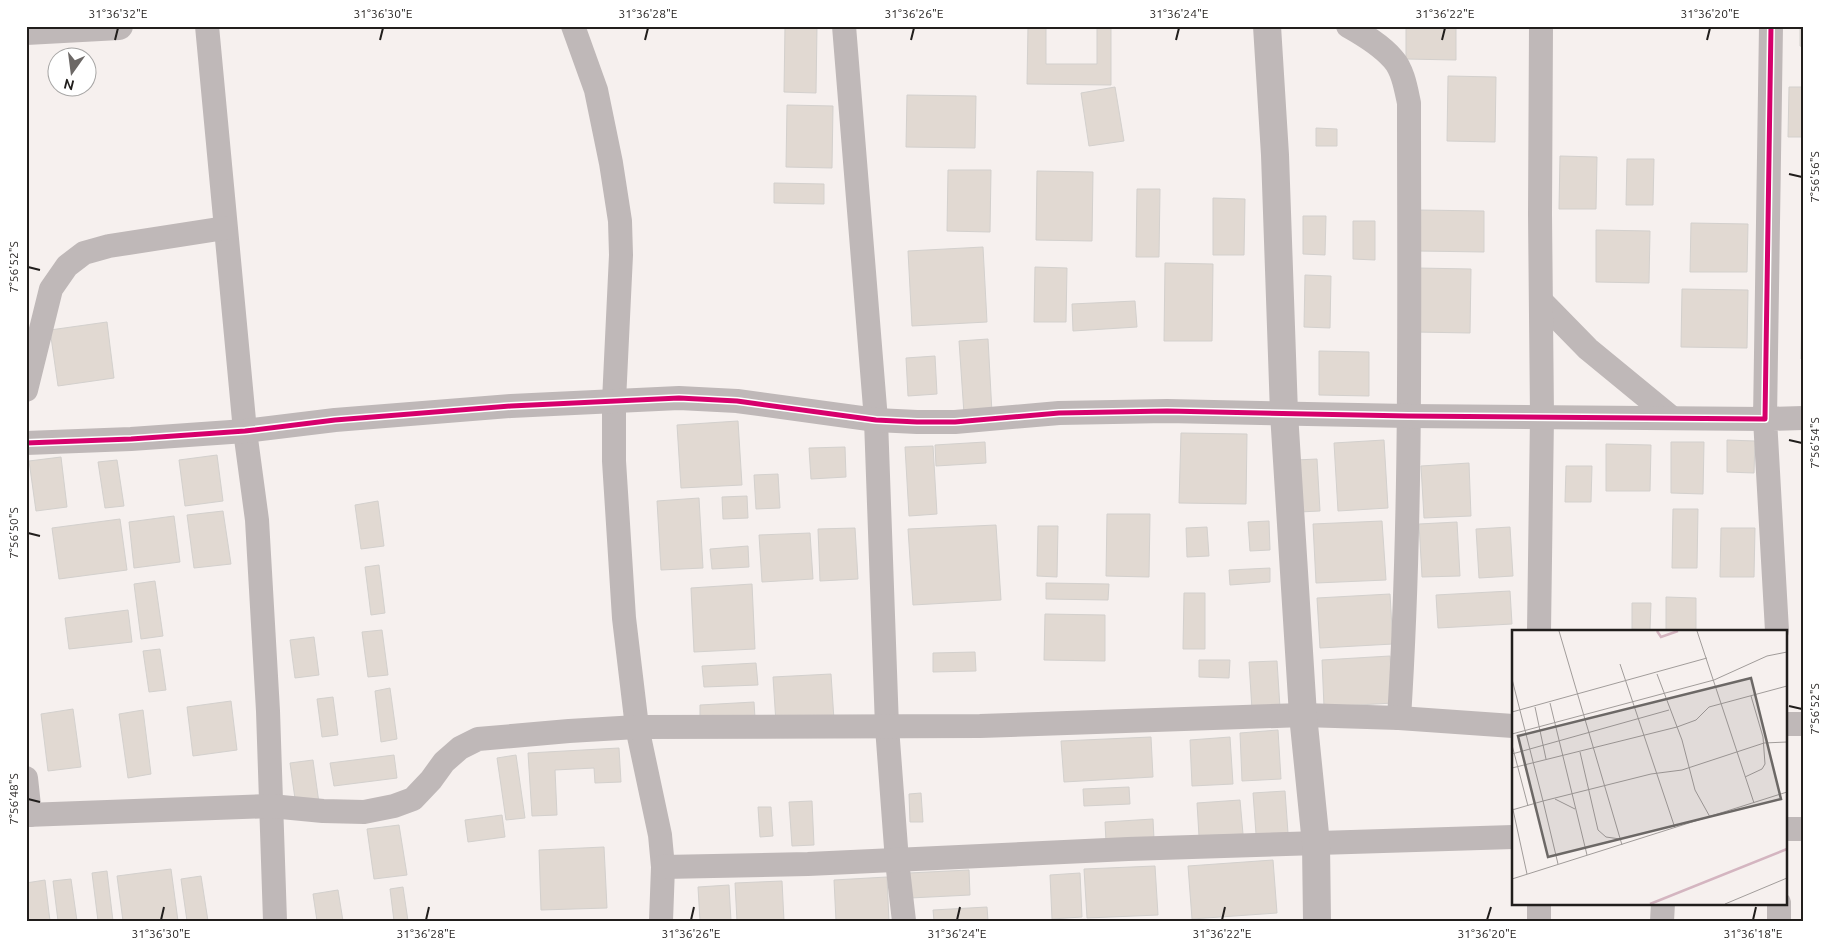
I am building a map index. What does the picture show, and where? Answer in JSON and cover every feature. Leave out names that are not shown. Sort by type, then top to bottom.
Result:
[{"type":"street","points":[[26,31],[119,26]]},
{"type":"street","points":[[207,26],[245,431],[257,520],[268,711],[275,921]]},
{"type":"street","points":[[573,26],[596,90],[611,163],[620,221],[621,255],[614,401],[614,461],[624,618],[637,727],[660,834],[663,866],[661,921]]},
{"type":"street","points":[[844,26],[876,420],[887,727],[897,861],[904,921]]},
{"type":"street","points":[[1267,26],[1275,155],[1284,413],[1303,715],[1316,844],[1317,921]]},
{"type":"street","points":[[1348,26],[1365,35],[1394,60],[1404,81],[1409,104],[1406,576],[1400,718]]},
{"type":"street","points":[[1539,630],[1542,416],[1541,26]]},
{"type":"street","points":[[1771,26],[1765,419],[1777,630]]},
{"type":"street","points":[[26,390],[51,289],[67,266],[84,253],[109,246],[225,228]]},
{"type":"street","points":[[1541,301],[1588,349],[1672,418]]},
{"type":"street","points":[[26,443],[69,443],[245,431],[335,420],[511,406],[679,398],[737,400],[876,420],[954,422],[1059,413],[1158,411],[1408,416],[1803,418]]},
{"type":"street","points":[[26,778],[28,815],[270,806],[331,812],[364,812],[394,806],[413,799],[454,752],[478,739],[569,731],[637,727],[887,727],[1303,715],[1400,718],[1512,726]]},
{"type":"street","points":[[1786,724],[1803,724]]},
{"type":"street","points":[[1786,829],[1803,829]]},
{"type":"street","points":[[663,866],[897,861],[1110,850],[1512,837]]},
{"type":"street","points":[[1539,904],[1539,921]]},
{"type":"street","points":[[1662,921],[1663,904]]},
{"type":"street","points":[[1779,904],[1779,921]]},
{"type":"building","points":[[785,26],[817,26],[816,93],[784,92]]},
{"type":"building","points":[[1028,26],[1046,26],[1046,64],[1097,64],[1097,27],[1052,26],[1111,26],[1111,85],[1027,84]]},
{"type":"building","points":[[1406,26],[1456,26],[1456,60],[1406,59]]},
{"type":"building","points":[[1800,26],[1803,26],[1803,47],[1800,46]]},
{"type":"building","points":[[1448,76],[1496,77],[1495,142],[1447,141]]},
{"type":"building","points":[[1115,87],[1124,141],[1089,146],[1081,93]]},
{"type":"building","points":[[1789,87],[1803,87],[1803,137],[1788,137]]},
{"type":"building","points":[[907,95],[976,96],[975,148],[906,147]]},
{"type":"building","points":[[787,105],[833,106],[832,168],[786,167]]},
{"type":"building","points":[[1316,128],[1337,129],[1337,146],[1316,146]]},
{"type":"building","points":[[1560,156],[1597,157],[1596,209],[1559,209]]},
{"type":"building","points":[[1627,159],[1654,159],[1653,205],[1626,205]]},
{"type":"building","points":[[948,170],[991,170],[990,232],[947,231]]},
{"type":"building","points":[[1037,171],[1093,172],[1092,241],[1036,240]]},
{"type":"building","points":[[774,183],[824,184],[824,204],[774,203]]},
{"type":"building","points":[[1137,189],[1160,189],[1159,257],[1136,257]]},
{"type":"building","points":[[1213,198],[1245,199],[1244,255],[1213,255]]},
{"type":"building","points":[[1418,210],[1484,211],[1484,252],[1418,251]]},
{"type":"building","points":[[1303,216],[1326,216],[1325,255],[1303,254]]},
{"type":"building","points":[[1353,221],[1375,221],[1375,260],[1353,259]]},
{"type":"building","points":[[1691,223],[1748,224],[1747,272],[1690,272]]},
{"type":"building","points":[[1596,230],[1650,231],[1649,283],[1596,282]]},
{"type":"building","points":[[983,247],[987,322],[912,326],[908,251]]},
{"type":"building","points":[[1165,263],[1213,264],[1212,341],[1164,341]]},
{"type":"building","points":[[1035,267],[1067,268],[1066,322],[1034,322]]},
{"type":"building","points":[[1417,268],[1471,269],[1470,333],[1416,332]]},
{"type":"building","points":[[1305,275],[1331,276],[1330,328],[1304,327]]},
{"type":"building","points":[[1682,289],[1748,290],[1747,348],[1681,347]]},
{"type":"building","points":[[1135,301],[1137,327],[1073,331],[1072,304]]},
{"type":"building","points":[[1802,301],[1803,359],[1801,359]]},
{"type":"building","points":[[107,322],[114,378],[58,386],[50,330]]},
{"type":"building","points":[[988,339],[992,413],[964,414],[959,341]]},
{"type":"building","points":[[1319,351],[1369,352],[1369,396],[1319,395]]},
{"type":"building","points":[[935,356],[937,394],[908,396],[906,358]]},
{"type":"building","points":[[738,421],[742,485],[681,488],[677,425]]},
{"type":"building","points":[[1181,433],[1247,434],[1246,504],[1179,503]]},
{"type":"building","points":[[1384,440],[1388,508],[1338,511],[1334,443]]},
{"type":"building","points":[[1727,440],[1755,441],[1754,473],[1727,472]]},
{"type":"building","points":[[985,442],[986,463],[936,466],[935,445]]},
{"type":"building","points":[[1671,442],[1704,442],[1703,494],[1671,493]]},
{"type":"building","points":[[1606,444],[1651,445],[1650,491],[1606,491]]},
{"type":"building","points":[[933,446],[937,514],[909,516],[905,447]]},
{"type":"building","points":[[845,447],[846,477],[811,479],[809,448]]},
{"type":"building","points":[[217,455],[223,501],[185,506],[179,460]]},
{"type":"building","points":[[61,457],[67,507],[36,511],[29,461]]},
{"type":"building","points":[[1317,459],[1320,511],[1299,512],[1296,460]]},
{"type":"building","points":[[117,460],[124,506],[105,508],[98,462]]},
{"type":"building","points":[[1469,463],[1471,516],[1424,518],[1421,466]]},
{"type":"building","points":[[1566,466],[1592,466],[1591,502],[1565,502]]},
{"type":"building","points":[[778,474],[780,508],[756,509],[754,475]]},
{"type":"building","points":[[747,496],[748,518],[723,519],[722,497]]},
{"type":"building","points":[[699,498],[703,568],[661,570],[657,501]]},
{"type":"building","points":[[378,501],[384,546],[361,549],[355,505]]},
{"type":"building","points":[[1673,509],[1698,509],[1697,568],[1672,568]]},
{"type":"building","points":[[223,511],[231,564],[194,568],[187,515]]},
{"type":"building","points":[[1107,514],[1150,514],[1149,577],[1106,576]]},
{"type":"building","points":[[174,516],[180,562],[134,568],[129,522]]},
{"type":"building","points":[[120,519],[127,570],[59,579],[52,528]]},
{"type":"building","points":[[1269,521],[1270,550],[1250,551],[1248,522]]},
{"type":"building","points":[[1382,521],[1386,580],[1316,583],[1313,524]]},
{"type":"building","points":[[1457,522],[1460,576],[1422,577],[1419,524]]},
{"type":"building","points":[[996,525],[1001,600],[913,605],[908,529]]},
{"type":"building","points":[[1038,526],[1058,526],[1057,577],[1037,576]]},
{"type":"building","points":[[1207,527],[1209,556],[1187,557],[1186,528]]},
{"type":"building","points":[[1510,527],[1513,576],[1479,578],[1476,529]]},
{"type":"building","points":[[855,528],[858,579],[820,581],[818,529]]},
{"type":"building","points":[[1721,528],[1755,528],[1754,577],[1720,577]]},
{"type":"building","points":[[810,533],[813,579],[762,582],[759,535]]},
{"type":"building","points":[[748,546],[749,567],[712,569],[710,549]]},
{"type":"building","points":[[379,565],[385,613],[371,615],[365,567]]},
{"type":"building","points":[[1270,568],[1270,582],[1230,585],[1229,570]]},
{"type":"building","points":[[155,581],[163,636],[141,639],[134,584]]},
{"type":"building","points":[[1046,583],[1109,584],[1108,600],[1046,599]]},
{"type":"building","points":[[752,584],[755,649],[694,652],[691,588]]},
{"type":"building","points":[[1510,591],[1512,624],[1438,628],[1436,595]]},
{"type":"building","points":[[1184,593],[1205,593],[1205,649],[1183,649]]},
{"type":"building","points":[[1390,594],[1393,644],[1320,648],[1317,598]]},
{"type":"building","points":[[1666,597],[1696,598],[1696,630],[1666,630]]},
{"type":"building","points":[[1632,603],[1651,603],[1650,630],[1632,629]]},
{"type":"building","points":[[128,610],[132,642],[69,649],[65,618]]},
{"type":"building","points":[[1045,614],[1105,615],[1105,661],[1044,660]]},
{"type":"building","points":[[382,630],[388,675],[368,677],[362,632]]},
{"type":"building","points":[[314,637],[319,675],[295,678],[290,640]]},
{"type":"building","points":[[160,649],[166,690],[149,692],[143,651]]},
{"type":"building","points":[[975,652],[976,671],[933,672],[933,653]]},
{"type":"building","points":[[1390,656],[1393,703],[1324,707],[1322,660]]},
{"type":"building","points":[[1199,660],[1230,660],[1229,678],[1199,677]]},
{"type":"building","points":[[1277,661],[1280,708],[1252,710],[1249,662]]},
{"type":"building","points":[[756,663],[758,685],[704,687],[702,666]]},
{"type":"building","points":[[831,674],[834,720],[776,723],[773,677]]},
{"type":"building","points":[[390,688],[397,739],[381,742],[375,691]]},
{"type":"building","points":[[333,697],[338,735],[322,737],[317,699]]},
{"type":"building","points":[[231,701],[237,750],[193,756],[187,707]]},
{"type":"building","points":[[754,702],[755,718],[700,721],[700,705]]},
{"type":"building","points":[[73,709],[81,767],[48,771],[41,714]]},
{"type":"building","points":[[143,710],[151,774],[128,778],[119,714]]},
{"type":"building","points":[[1278,730],[1281,779],[1242,781],[1240,733]]},
{"type":"building","points":[[1151,737],[1153,777],[1064,782],[1061,741]]},
{"type":"building","points":[[1230,737],[1233,784],[1192,786],[1190,740]]},
{"type":"building","points":[[619,748],[621,782],[595,783],[594,768],[555,770],[557,815],[532,816],[528,753]]},
{"type":"building","points":[[394,755],[397,778],[334,786],[330,763]]},
{"type":"building","points":[[516,755],[525,818],[506,820],[497,758]]},
{"type":"building","points":[[313,760],[319,803],[296,806],[290,763]]},
{"type":"building","points":[[1129,787],[1130,804],[1084,806],[1083,789]]},
{"type":"building","points":[[1285,791],[1288,833],[1256,834],[1253,793]]},
{"type":"building","points":[[921,793],[923,822],[910,822],[909,794]]},
{"type":"building","points":[[1240,800],[1243,834],[1199,836],[1197,803]]},
{"type":"building","points":[[812,801],[814,845],[792,846],[789,802]]},
{"type":"building","points":[[758,807],[771,807],[773,836],[760,837]]},
{"type":"building","points":[[502,815],[505,837],[468,842],[465,820]]},
{"type":"building","points":[[1153,819],[1154,839],[1106,842],[1105,822]]},
{"type":"building","points":[[399,825],[407,875],[374,879],[367,829]]},
{"type":"building","points":[[604,847],[607,908],[541,910],[539,850]]},
{"type":"building","points":[[1273,860],[1277,913],[1192,919],[1188,866]]},
{"type":"building","points":[[1155,866],[1158,915],[1087,918],[1084,869]]},
{"type":"building","points":[[171,869],[178,921],[123,921],[117,876]]},
{"type":"building","points":[[969,870],[970,895],[910,898],[909,873]]},
{"type":"building","points":[[107,871],[113,921],[98,921],[92,873]]},
{"type":"building","points":[[1080,873],[1082,917],[1052,919],[1050,875]]},
{"type":"building","points":[[201,876],[208,921],[187,921],[181,879]]},
{"type":"building","points":[[887,877],[889,921],[836,921],[834,880]]},
{"type":"building","points":[[71,879],[77,921],[58,921],[53,881]]},
{"type":"building","points":[[45,880],[50,921],[26,921],[26,883]]},
{"type":"building","points":[[782,881],[784,921],[737,921],[735,883]]},
{"type":"building","points":[[729,885],[731,921],[700,921],[698,887]]},
{"type":"building","points":[[403,887],[408,921],[394,921],[390,889]]},
{"type":"building","points":[[338,890],[343,921],[317,921],[313,894]]},
{"type":"building","points":[[987,907],[988,921],[934,921],[933,910]]},
{"type":"cycle path","points":[[26,443],[131,439],[245,431],[335,420],[511,406],[679,398],[737,401],[876,420],[917,422],[955,422],[1059,413],[1167,411],[1408,416],[1765,419],[1771,26]]}]
